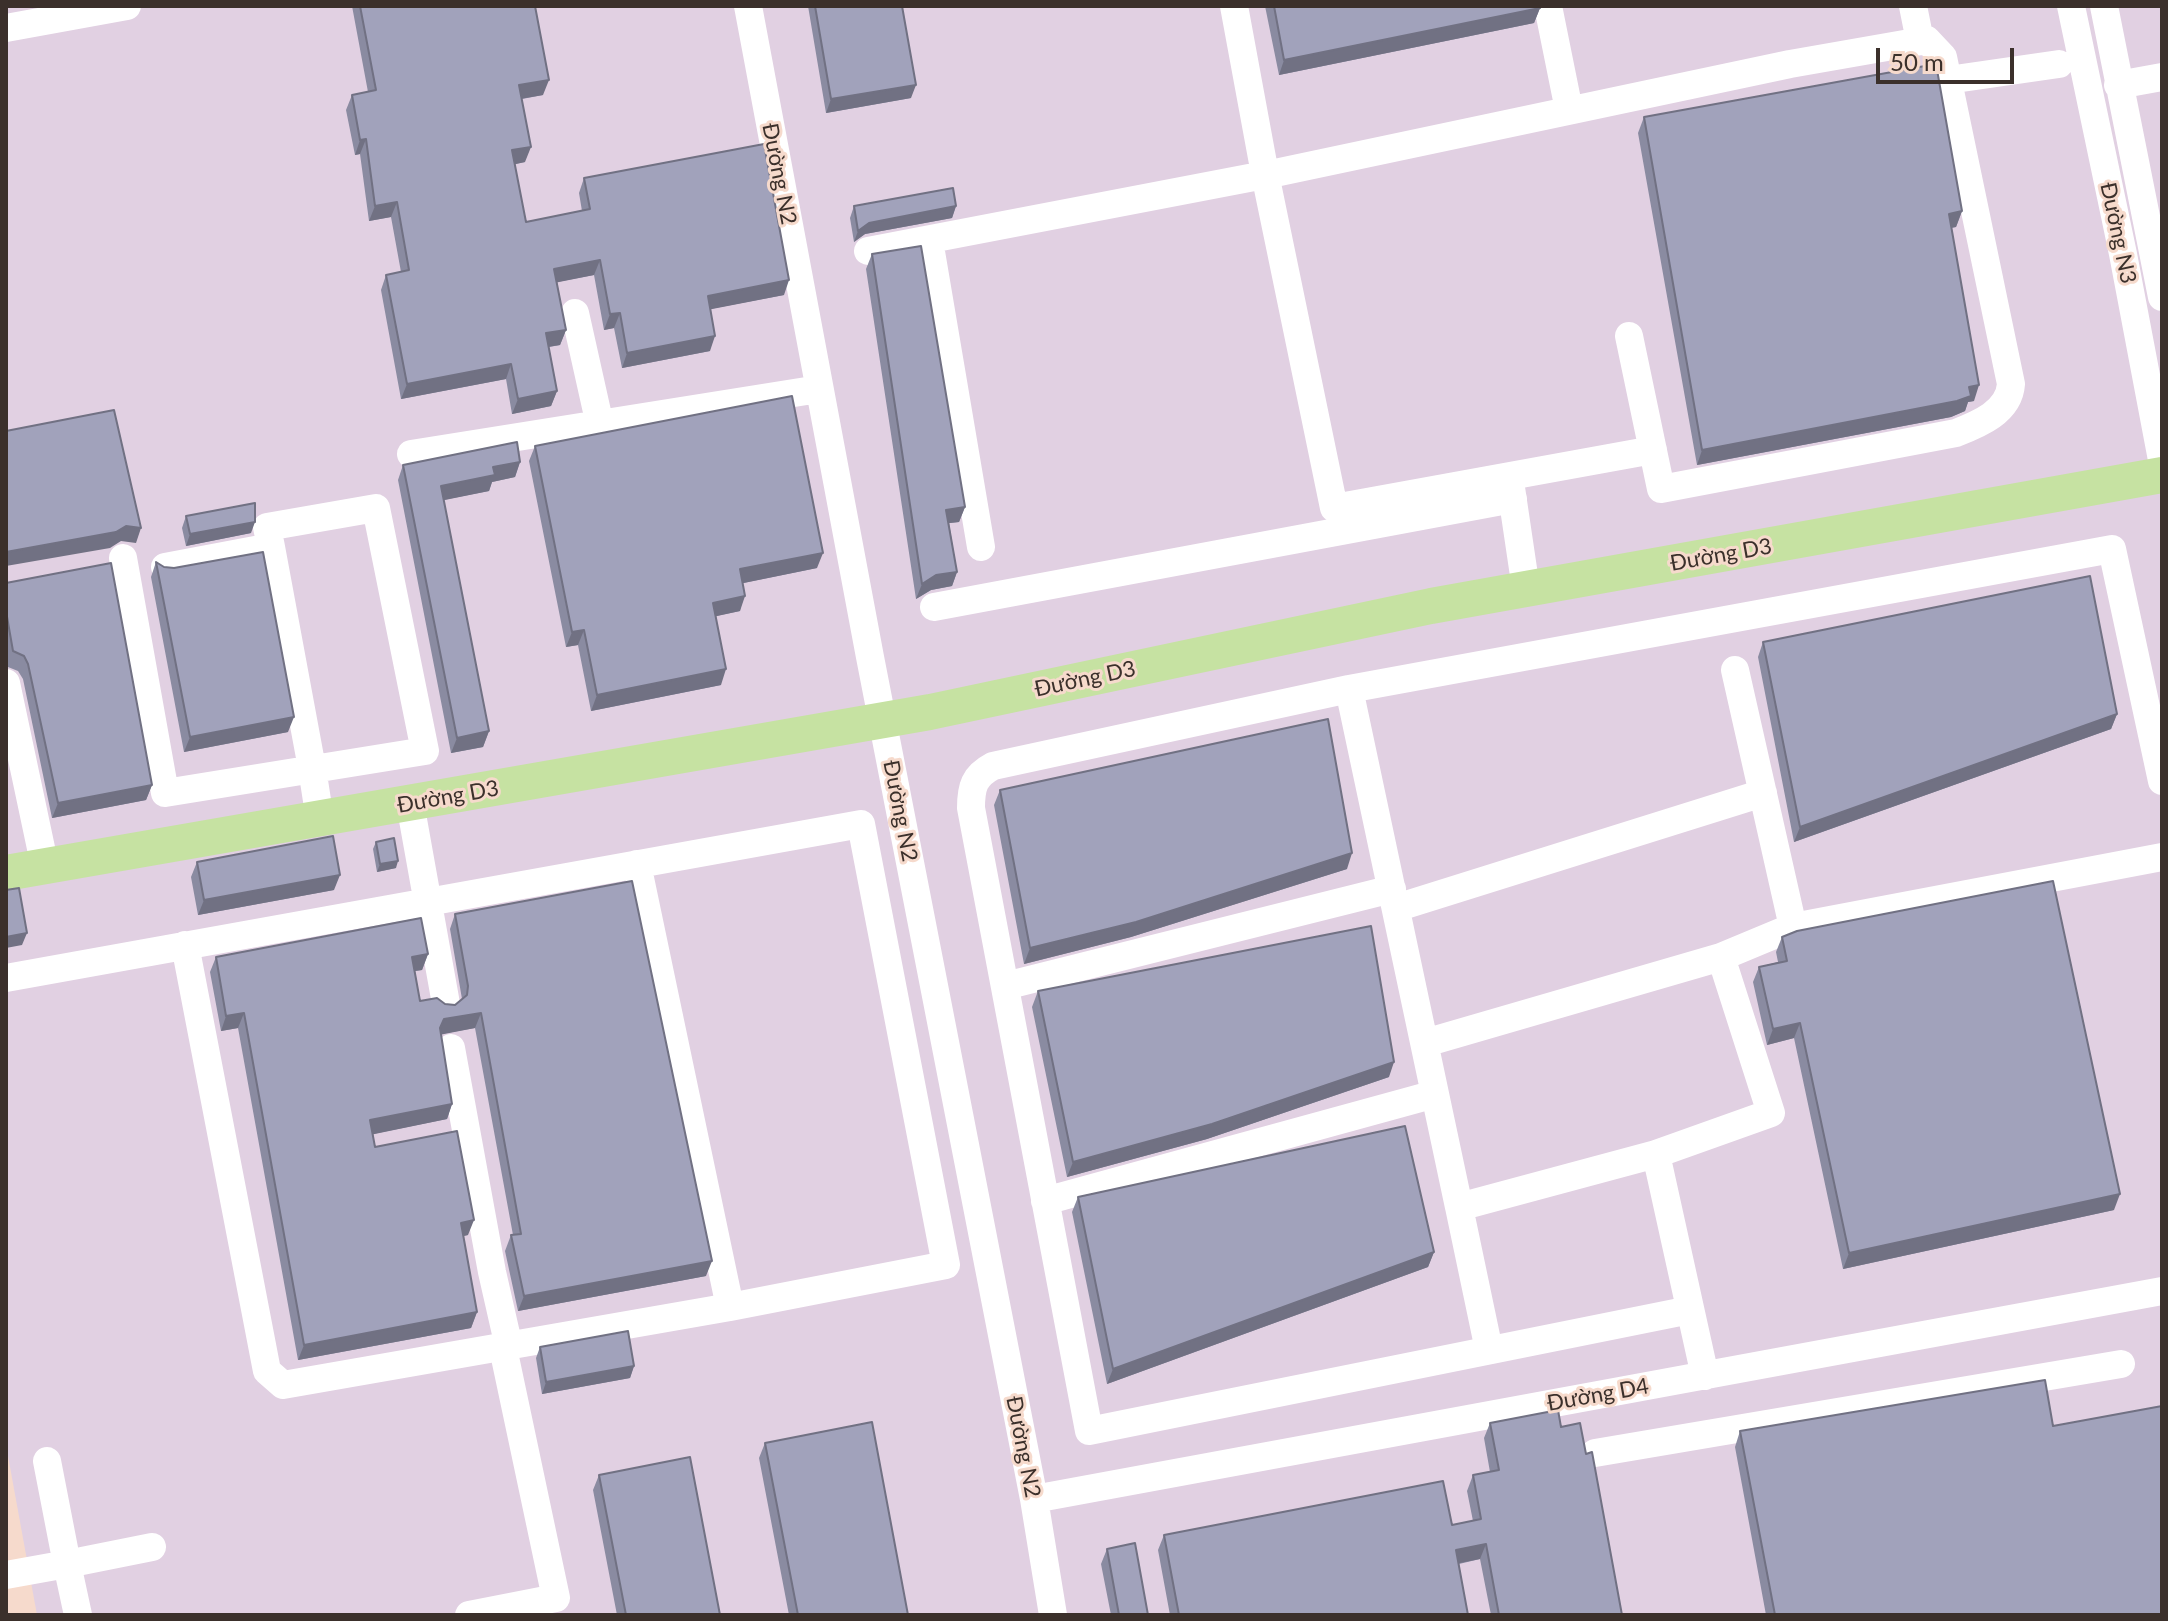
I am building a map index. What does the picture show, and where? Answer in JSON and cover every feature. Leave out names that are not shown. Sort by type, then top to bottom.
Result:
[{"type":"main road","name":"Đường D3","points":[[6,873],[882,721],[1431,606],[2162,475]]},
{"type":"street","points":[[6,28],[74,11],[127,6]]},
{"type":"street","name":"Đường N2","points":[[748,6],[882,721],[1034,1499],[1053,1615]]},
{"type":"street","points":[[1234,6],[1265,174],[1334,508],[1511,488]]},
{"type":"street","points":[[1548,6],[1569,110]]},
{"type":"street","points":[[1913,6],[1920,41]]},
{"type":"street","name":"Đường N3","points":[[2071,6],[2162,460]]},
{"type":"street","points":[[2077,39],[2107,20]]},
{"type":"street","name":"Đường N3","points":[[2107,20],[2162,297]]},
{"type":"street","points":[[868,251],[1265,174],[1790,64],[1927,40],[1943,57],[2011,384],[2010,396],[1986,421],[1956,433],[1661,489],[1629,336]]},
{"type":"street","points":[[1948,80],[2059,64]]},
{"type":"street","points":[[2118,85],[2162,77]]},
{"type":"street","points":[[929,240],[981,547]]},
{"type":"street","points":[[575,313],[600,425]]},
{"type":"street","points":[[411,454],[819,389]]},
{"type":"street","points":[[934,607],[1511,488],[1653,450]]},
{"type":"street","points":[[1511,488],[1526,589]]},
{"type":"street","points":[[123,558],[165,793],[312,768],[425,751],[376,508],[267,527],[312,768],[320,820]]},
{"type":"street","points":[[165,567],[271,547]]},
{"type":"street","points":[[1690,1310],[1089,1431],[971,808],[974,780],[982,771],[1006,763],[1349,689],[2112,549],[2162,781]]},
{"type":"street","points":[[1735,670],[1793,927]]},
{"type":"street","points":[[6,683],[45,867]]},
{"type":"street","points":[[1349,689],[1489,1350]]},
{"type":"street","points":[[1005,986],[1394,899],[1763,793]]},
{"type":"street","points":[[410,803],[446,1004]]},
{"type":"street","points":[[6,978],[185,945],[426,901],[861,824],[946,1265],[506,1348],[283,1385],[267,1371],[185,945]]},
{"type":"street","points":[[1425,1043],[1721,957],[1793,927],[2162,857]]},
{"type":"street","points":[[637,864],[730,1307]]},
{"type":"street","points":[[1459,1207],[1656,1154],[1771,1113],[1721,957]]},
{"type":"street","points":[[451,1048],[556,1598],[469,1615]]},
{"type":"street","points":[[1045,1201],[1435,1094]]},
{"type":"street","points":[[1656,1154],[1705,1376]]},
{"type":"street","name":"Đường D4","points":[[1034,1499],[2162,1291]]},
{"type":"street","points":[[1595,1453],[2121,1364]]},
{"type":"street","points":[[47,1461],[78,1615]]},
{"type":"street","points":[[6,1575],[152,1547]]},
{"type":"shaded area","points":[[6,6],[2162,6],[2162,1615],[37,1615],[6,1445]]},
{"type":"building","points":[[360,6],[535,6],[549,80],[519,85],[531,147],[512,150],[526,222],[590,209],[584,178],[764,144],[789,280],[708,296],[715,336],[627,353],[620,313],[610,314],[600,260],[554,269],[566,330],[546,333],[557,391],[518,399],[511,364],[407,384],[386,275],[409,270],[397,202],[375,206],[366,139],[360,140],[352,95],[376,90]]},
{"type":"building","points":[[815,6],[902,6],[916,85],[831,99]]},
{"type":"building","points":[[1274,6],[1540,6],[1540,8],[1284,60]]},
{"type":"building","points":[[1936,64],[1962,211],[1949,214],[1979,385],[1969,387],[1971,396],[1957,401],[1702,450],[1644,117]]},
{"type":"building","points":[[953,188],[956,206],[869,223],[858,231],[854,206]]},
{"type":"building","points":[[921,246],[965,507],[946,510],[957,572],[936,575],[922,584],[872,254]]},
{"type":"building","points":[[792,396],[823,553],[740,569],[745,596],[713,603],[726,669],[597,695],[584,630],[572,632],[535,446]]},
{"type":"building","points":[[114,410],[141,528],[126,526],[116,532],[6,552],[6,431]]},
{"type":"building","points":[[517,442],[520,462],[493,467],[495,475],[441,486],[489,731],[457,738],[403,465]]},
{"type":"building","points":[[255,503],[255,522],[190,534],[186,516]]},
{"type":"building","points":[[263,552],[294,717],[190,737],[156,562],[174,568]]},
{"type":"building","points":[[111,563],[152,785],[58,803],[28,664],[24,656],[13,651],[6,611],[6,583]]},
{"type":"building","points":[[2090,576],[2117,714],[1800,827],[1763,642]]},
{"type":"building","points":[[1328,719],[1352,853],[1136,922],[1030,948],[1000,790]]},
{"type":"building","points":[[333,836],[340,875],[204,900],[197,862]]},
{"type":"building","points":[[394,838],[398,861],[380,864],[376,842]]},
{"type":"building","points":[[632,881],[712,1261],[524,1296],[511,1235],[521,1234],[481,1013],[444,1019],[440,1028],[452,1104],[370,1120],[375,1147],[457,1131],[474,1220],[461,1223],[477,1312],[304,1345],[244,1013],[226,1016],[216,957],[421,918],[428,954],[412,957],[420,1001],[437,998],[445,1004],[455,1005],[467,995],[468,986],[455,914]]},
{"type":"building","points":[[2053,881],[2120,1194],[1849,1253],[1800,1023],[1773,1029],[1759,967],[1787,961],[1782,937],[1797,931]]},
{"type":"building","points":[[19,888],[27,933],[6,937],[6,890]]},
{"type":"building","points":[[1371,926],[1394,1062],[1212,1124],[1073,1162],[1038,991]]},
{"type":"building","points":[[1405,1126],[1434,1252],[1113,1369],[1078,1197]]},
{"type":"building","points":[[628,1331],[634,1366],[546,1382],[540,1347]]},
{"type":"building","points":[[2045,1380],[2053,1426],[2162,1406],[2162,1615],[1775,1615],[1740,1431]]},
{"type":"building","points":[[1558,1410],[1561,1427],[1580,1423],[1586,1454],[1592,1452],[1622,1615],[1499,1615],[1486,1544],[1456,1550],[1468,1615],[1179,1615],[1164,1535],[1443,1481],[1452,1525],[1481,1519],[1473,1475],[1499,1470],[1490,1423]]},
{"type":"building","points":[[872,1422],[908,1615],[798,1615],[765,1443]]},
{"type":"building","points":[[690,1457],[720,1615],[626,1615],[599,1475]]},
{"type":"building","points":[[1135,1543],[1148,1615],[1119,1615],[1107,1549]]}]
